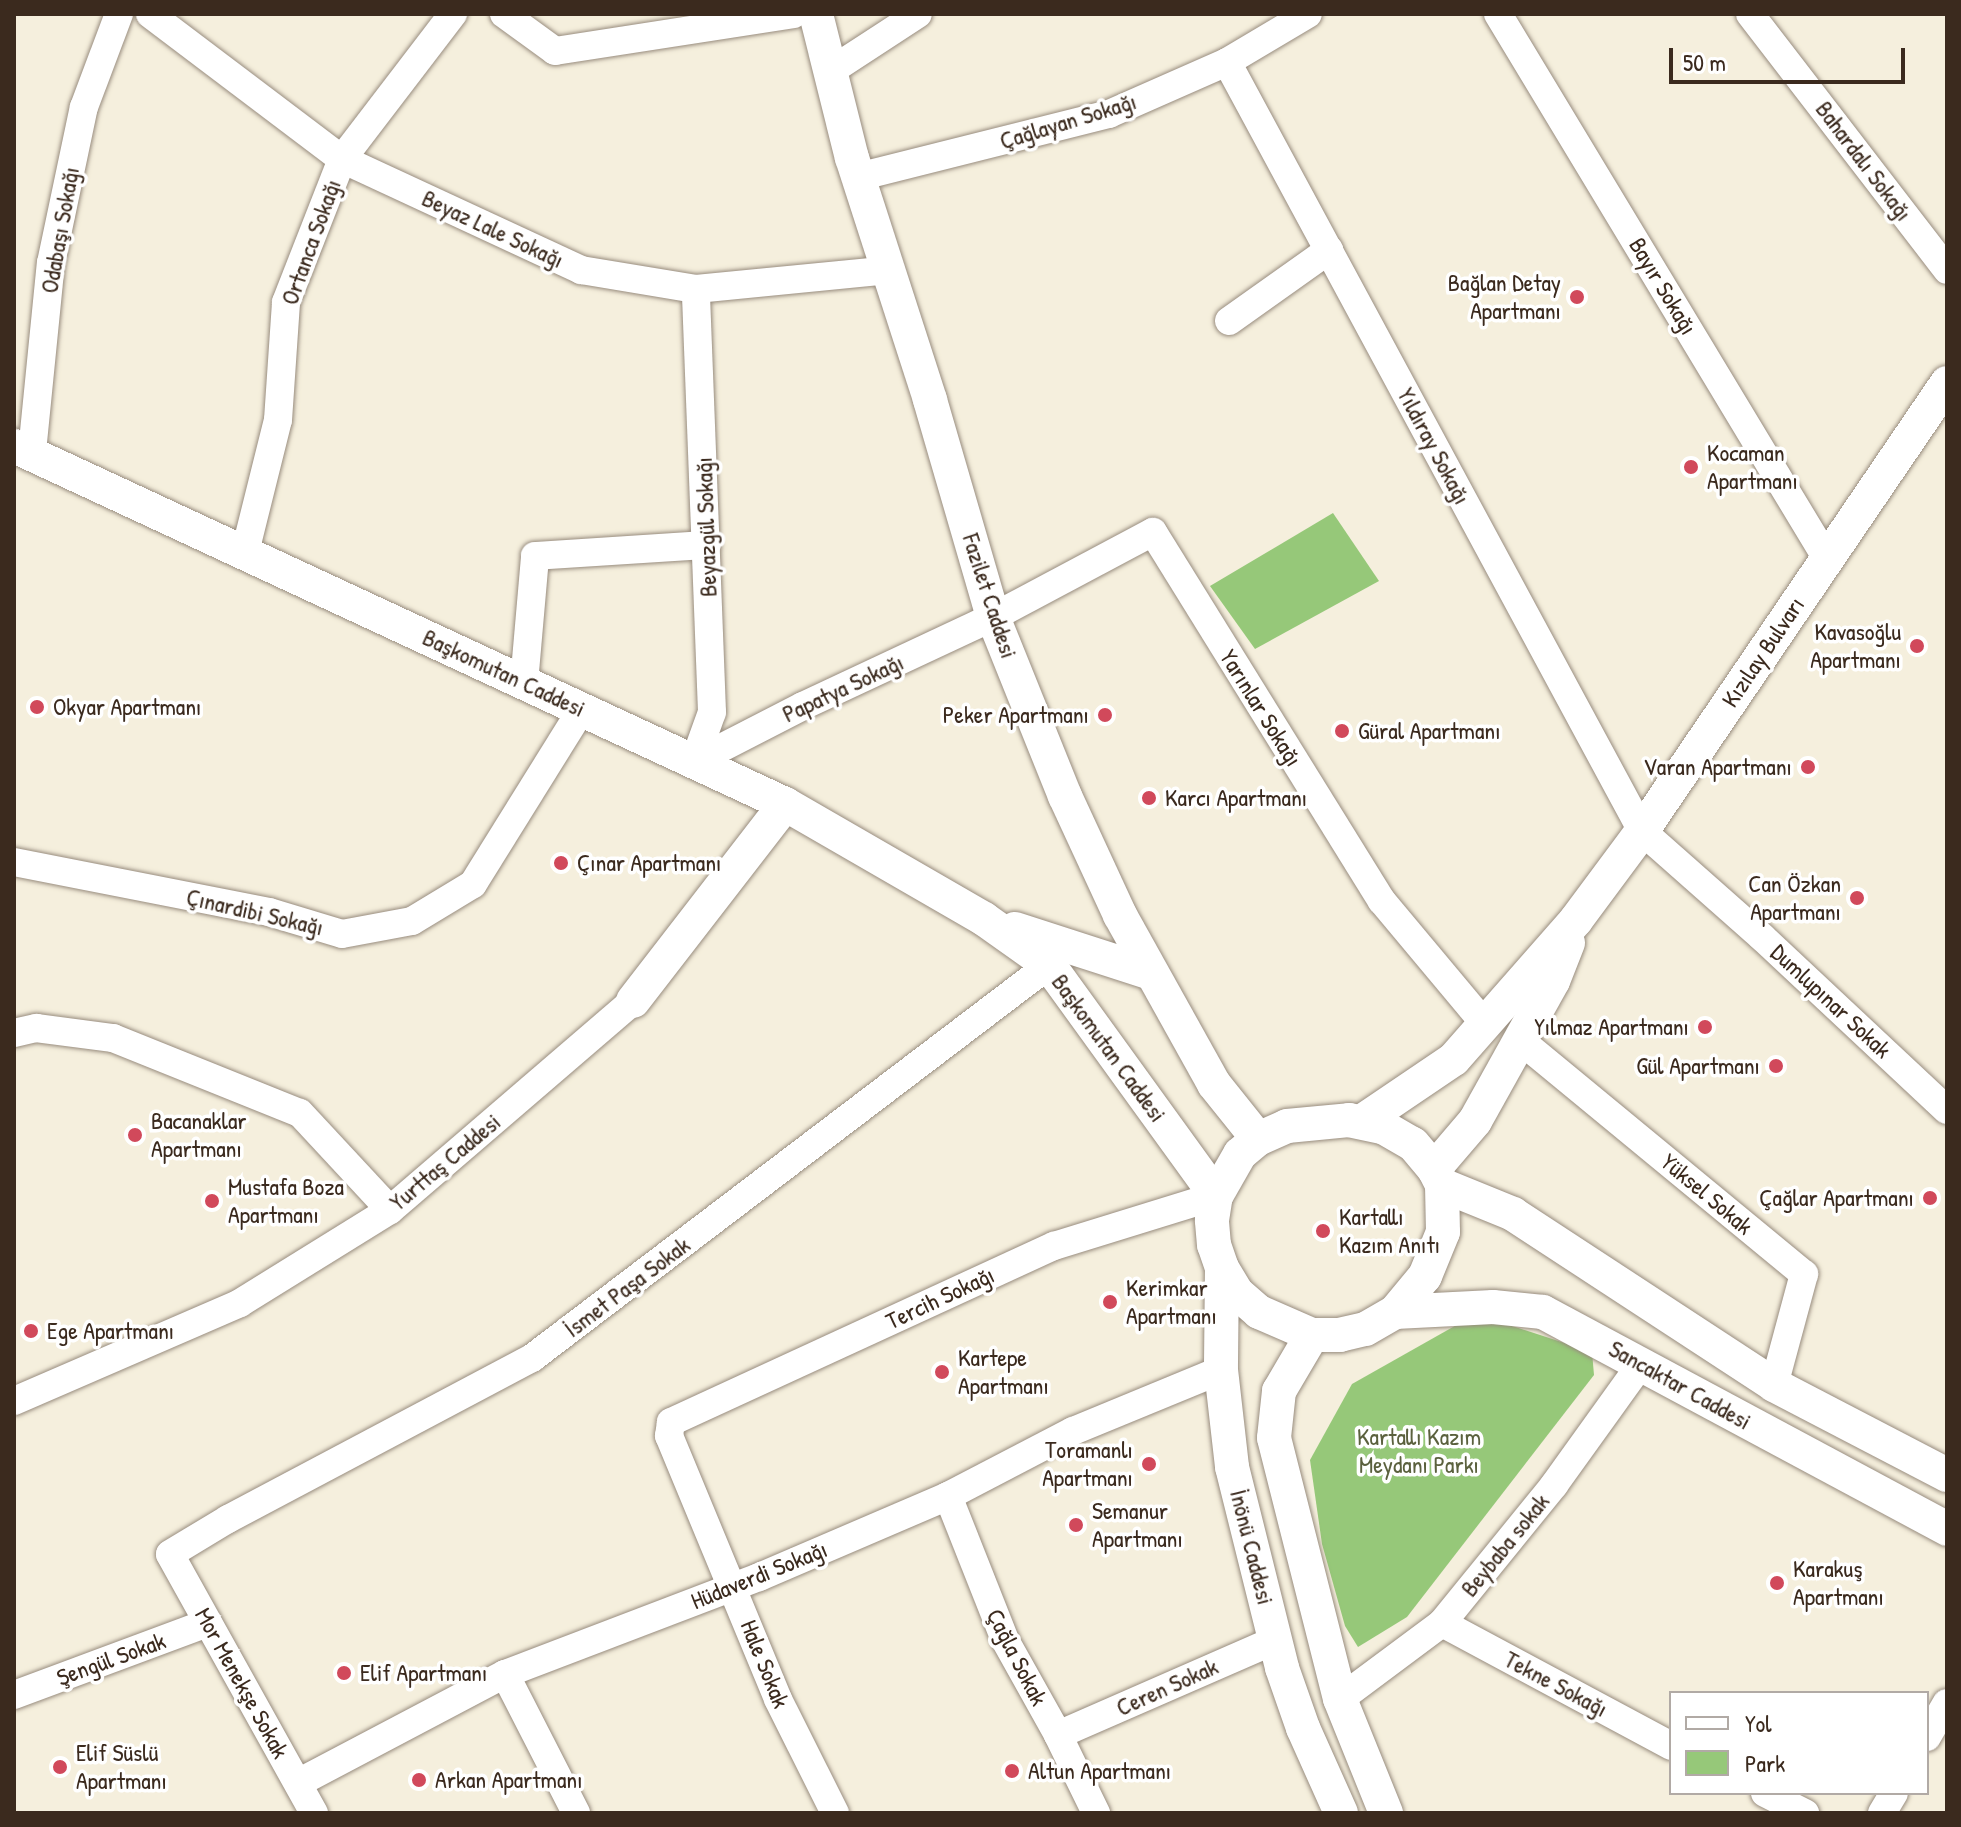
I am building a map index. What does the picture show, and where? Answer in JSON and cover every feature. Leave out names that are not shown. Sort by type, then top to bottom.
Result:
[{"type":"street","name":"Odabaşı Sokağı","points":[[23,449],[51,263],[84,107],[119,14]]},
{"type":"street","name":"Beyaz Lale Sokağı","points":[[150,14],[342,159],[581,270],[696,289],[889,270]]},
{"type":"street","name":"Ortanca Sokağı","points":[[245,552],[278,420],[286,302],[342,159],[453,14]]},
{"type":"street","points":[[504,14],[555,51],[793,14]]},
{"type":"street","name":"Fazilet Caddesi","points":[[816,14],[858,177],[993,617],[1065,796],[1120,915],[1214,1084],[1258,1139]]},
{"type":"street","points":[[829,72],[918,14]]},
{"type":"street","name":"Çağlayan Sokağı","points":[[858,177],[1109,114],[1227,62],[1308,14]]},
{"type":"street","name":"Bayır Sokağı","points":[[1498,14],[1827,559]]},
{"type":"street","name":"Bahardalı Sokağı","points":[[1750,14],[1947,270]]},
{"type":"street","name":"Yıldıray Sokağı","points":[[1227,62],[1642,831]]},
{"type":"street","points":[[1229,321],[1329,250]]},
{"type":"street","name":"Beyazgül Sokağı","points":[[694,762],[712,712],[696,289]]},
{"type":"street","name":"Kızılay Bulvarı","points":[[1361,1122],[1454,1059],[1576,920],[1642,831],[1947,383]]},
{"type":"street","name":"Başkomutan Caddesi","points":[[23,449],[785,804],[984,919],[1049,965],[1216,1196]]},
{"type":"street","name":"Yarınlar Sokağı","points":[[993,617],[1153,532],[1219,623],[1382,901],[1485,1024]]},
{"type":"street","points":[[524,683],[535,556],[707,545]]},
{"type":"street","name":"Papatya Sokağı","points":[[694,762],[803,706],[993,617]]},
{"type":"street","name":"Çınardibi Sokağı","points":[[14,862],[269,912],[342,934],[412,921],[473,884],[582,709]]},
{"type":"street","name":"Yurttaş Caddesi","points":[[14,1401],[240,1303],[390,1210],[633,1001],[785,804]]},
{"type":"street","name":"Dumlupınar Sokak","points":[[1642,831],[1762,937],[1947,1110]]},
{"type":"street","name":"Başkomutan Caddesi","points":[[984,919],[1151,973]]},
{"type":"street","name":"Kızılay Bulvarı","points":[[1438,1177],[1475,1121],[1553,981],[1576,920]]},
{"type":"street","name":"İsmet Paşa Sokak","points":[[170,1554],[228,1519],[532,1358],[1049,965]]},
{"type":"street","points":[[14,1033],[36,1028],[113,1038],[300,1113],[390,1210]]},
{"type":"street","name":"Yüksel Sokak","points":[[1520,1040],[1804,1274],[1774,1385]]},
{"type":"street","name":"İnönü Caddesi","points":[[1318,1121],[1361,1122],[1383,1127],[1413,1144],[1438,1177],[1443,1232],[1425,1276],[1395,1312],[1365,1329],[1340,1335],[1312,1335],[1259,1312],[1237,1293],[1222,1268],[1214,1245],[1212,1220],[1216,1196],[1240,1154],[1258,1139],[1287,1126],[1318,1121]]},
{"type":"street","name":"Sancaktar Caddesi","points":[[1438,1177],[1513,1214],[1774,1385],[1947,1475]]},
{"type":"street","name":"Tercih Sokağı","points":[[671,1422],[1054,1246],[1216,1196]]},
{"type":"street","name":"İnönü Caddesi","points":[[1222,1268],[1221,1370],[1232,1467],[1275,1640],[1303,1728],[1343,1813]]},
{"type":"street","name":"Sancaktar Caddesi","points":[[1395,1312],[1493,1307],[1543,1312],[1947,1529]]},
{"type":"street","name":"İnönü Caddesi","points":[[1312,1335],[1279,1391],[1274,1438],[1340,1699],[1381,1802]]},
{"type":"street","name":"Beybaba sokak","points":[[1340,1699],[1442,1623],[1554,1485],[1641,1364]]},
{"type":"street","name":"Hüdaverdi Sokağı","points":[[298,1783],[505,1674],[733,1586],[948,1496],[1073,1431],[1221,1370]]},
{"type":"street","name":"Hale Sokak","points":[[671,1422],[669,1436],[778,1699],[835,1813]]},
{"type":"street","name":"Çağla Sokak","points":[[948,1496],[1005,1640],[1058,1735],[1096,1813]]},
{"type":"street","name":"Mor Menekşe Sokak","points":[[170,1554],[314,1813]]},
{"type":"street","name":"Şengül Sokak","points":[[14,1695],[208,1623]]},
{"type":"street","name":"Tekne Sokağı","points":[[1442,1623],[1669,1745]]},
{"type":"street","name":"Ceren Sokak","points":[[1058,1735],[1275,1640]]},
{"type":"street","points":[[505,1674],[576,1813]]},
{"type":"street","points":[[1929,1734],[1947,1703]]},
{"type":"street","points":[[1769,1795],[1805,1813]]},
{"type":"street","points":[[1882,1813],[1893,1795]]},
{"type":"street","points":[[1343,1813],[1381,1802]]},
{"type":"green space","points":[[1333,513],[1379,581],[1255,649],[1210,586]]},
{"type":"green space","name":"Kartallı Kazım Meydanı Parkı","points":[[1476,1314],[1592,1352],[1594,1375],[1407,1617],[1358,1647],[1345,1626],[1322,1544],[1310,1460],[1352,1384]]},
{"type":"place","name":"Bağlan Detay Apartmanı","points":[[1577,297]]},
{"type":"place","name":"Kocaman Apartmanı","points":[[1691,467]]},
{"type":"place","name":"Kavasoğlu Apartmanı","points":[[1917,646]]},
{"type":"place","name":"Okyar Apartmanı","points":[[37,707]]},
{"type":"place","name":"Peker Apartmanı","points":[[1105,715]]},
{"type":"place","name":"Güral Apartmanı","points":[[1342,731]]},
{"type":"place","name":"Varan Apartmanı","points":[[1808,767]]},
{"type":"place","name":"Karcı Apartmanı","points":[[1149,798]]},
{"type":"place","name":"Çınar Apartmanı","points":[[561,863]]},
{"type":"place","name":"Can Özkan Apartmanı","points":[[1857,898]]},
{"type":"place","name":"Yılmaz Apartmanı","points":[[1705,1027]]},
{"type":"place","name":"Gül Apartmanı","points":[[1776,1066]]},
{"type":"place","name":"Bacanaklar Apartmanı","points":[[135,1135]]},
{"type":"place","name":"Çağlar Apartmanı","points":[[1930,1198]]},
{"type":"place","name":"Mustafa Boza Apartmanı","points":[[212,1201]]},
{"type":"place","name":"Kartallı Kazım Anıtı","points":[[1323,1231]]},
{"type":"place","name":"Kerimkar Apartmanı","points":[[1110,1302]]},
{"type":"place","name":"Ege Apartmanı","points":[[31,1331]]},
{"type":"place","name":"Kartepe Apartmanı","points":[[942,1372]]},
{"type":"place","name":"Toramanlı Apartmanı","points":[[1149,1464]]},
{"type":"place","name":"Semanur Apartmanı","points":[[1076,1525]]},
{"type":"place","name":"Karakuş Apartmanı","points":[[1777,1583]]},
{"type":"place","name":"Elif Apartmanı","points":[[344,1673]]},
{"type":"place","name":"Elif Süslü Apartmanı","points":[[60,1767]]},
{"type":"place","name":"Altun Apartmanı","points":[[1012,1771]]},
{"type":"place","name":"Arkan Apartmanı","points":[[419,1780]]}]
